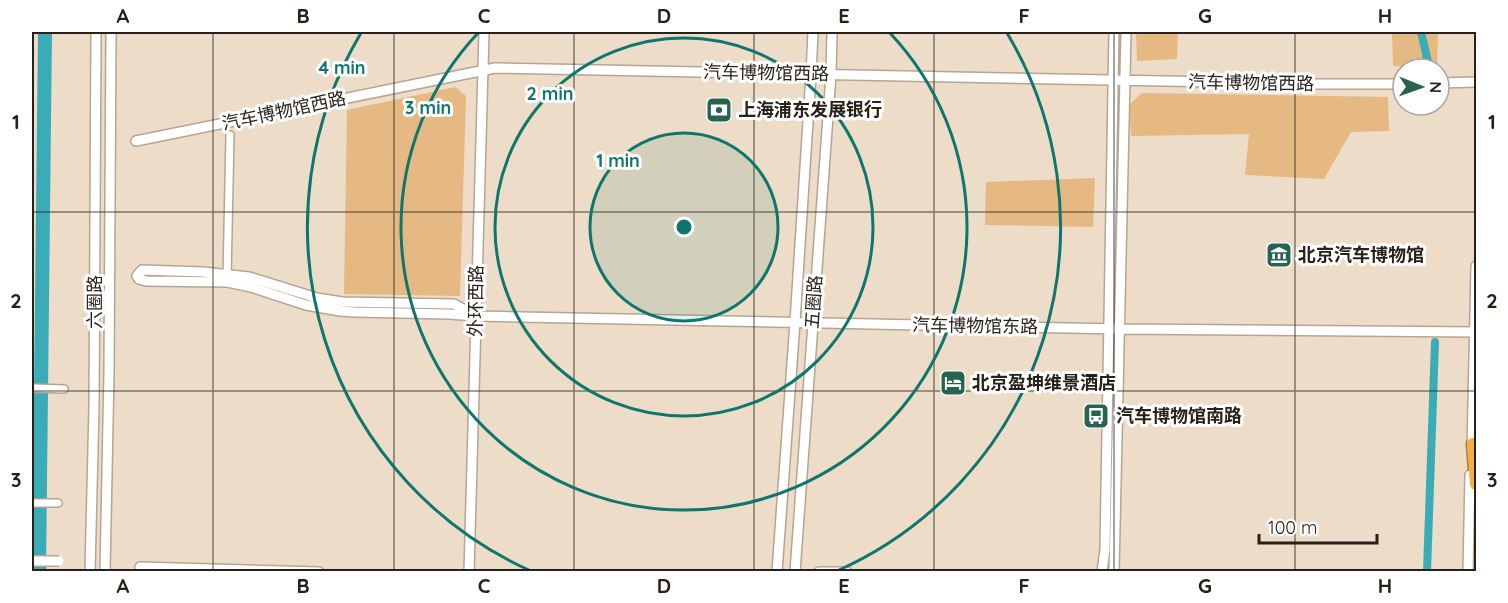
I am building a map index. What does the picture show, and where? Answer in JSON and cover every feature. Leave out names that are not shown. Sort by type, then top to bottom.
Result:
[{"type":"highway","points":[[1473,444],[1476,484]]},
{"type":"street","name":"六圈路","points":[[90,572],[94,396],[96,32]]},
{"type":"street","name":"六圈路","points":[[105,572],[110,360],[111,32]]},
{"type":"street","name":"外环西路","points":[[469,572],[483,32]]},
{"type":"street","name":"五圈路","points":[[777,572],[813,32]]},
{"type":"street","name":"五圈路","points":[[795,572],[831,75],[832,32]]},
{"type":"street","points":[[1102,572],[1105,549],[1114,32]]},
{"type":"street","points":[[1114,572],[1126,32]]},
{"type":"street","name":"汽车博物馆西路","points":[[135,141],[495,68],[1391,84]]},
{"type":"street","points":[[1451,83],[1476,82]]},
{"type":"street","points":[[227,278],[230,135]]},
{"type":"street","points":[[1468,572],[1476,266]]},
{"type":"street","points":[[227,278],[142,270],[136,276],[146,281],[227,278],[249,277],[317,298],[342,302],[454,304],[476,316]]},
{"type":"street","name":"汽车博物馆东路","points":[[476,316],[1120,329],[1475,332]]},
{"type":"street","points":[[32,388],[64,389]]},
{"type":"street","points":[[32,503],[58,503]]},
{"type":"street","points":[[32,561],[60,561]]},
{"type":"street","points":[[140,567],[320,572]]},
{"type":"street","points":[[819,572],[847,572]]},
{"type":"shaded area","points":[[1136,32],[1178,32],[1177,59],[1137,61]]},
{"type":"shaded area","points":[[1392,32],[1438,32],[1437,57],[1393,57]]},
{"type":"shaded area","points":[[455,87],[466,96],[460,296],[344,294],[347,110]]},
{"type":"shaded area","points":[[1142,93],[1388,97],[1389,131],[1351,132],[1324,179],[1245,175],[1249,134],[1131,136],[1129,105]]},
{"type":"shaded area","points":[[1095,178],[1093,227],[985,225],[986,182]]},
{"type":"waterway","points":[[39,572],[45,32]]},
{"type":"waterway","points":[[1421,32],[1427,57]]},
{"type":"waterway","points":[[1427,572],[1435,342]]},
{"type":"place","name":"上海浦东发展银行","points":[[719,110]]},
{"type":"place","name":"北京汽车博物馆","points":[[1279,255]]},
{"type":"place","name":"北京盈坤维景酒店","points":[[953,383]]},
{"type":"place","name":"汽车博物馆南路","points":[[1096,416]]}]
